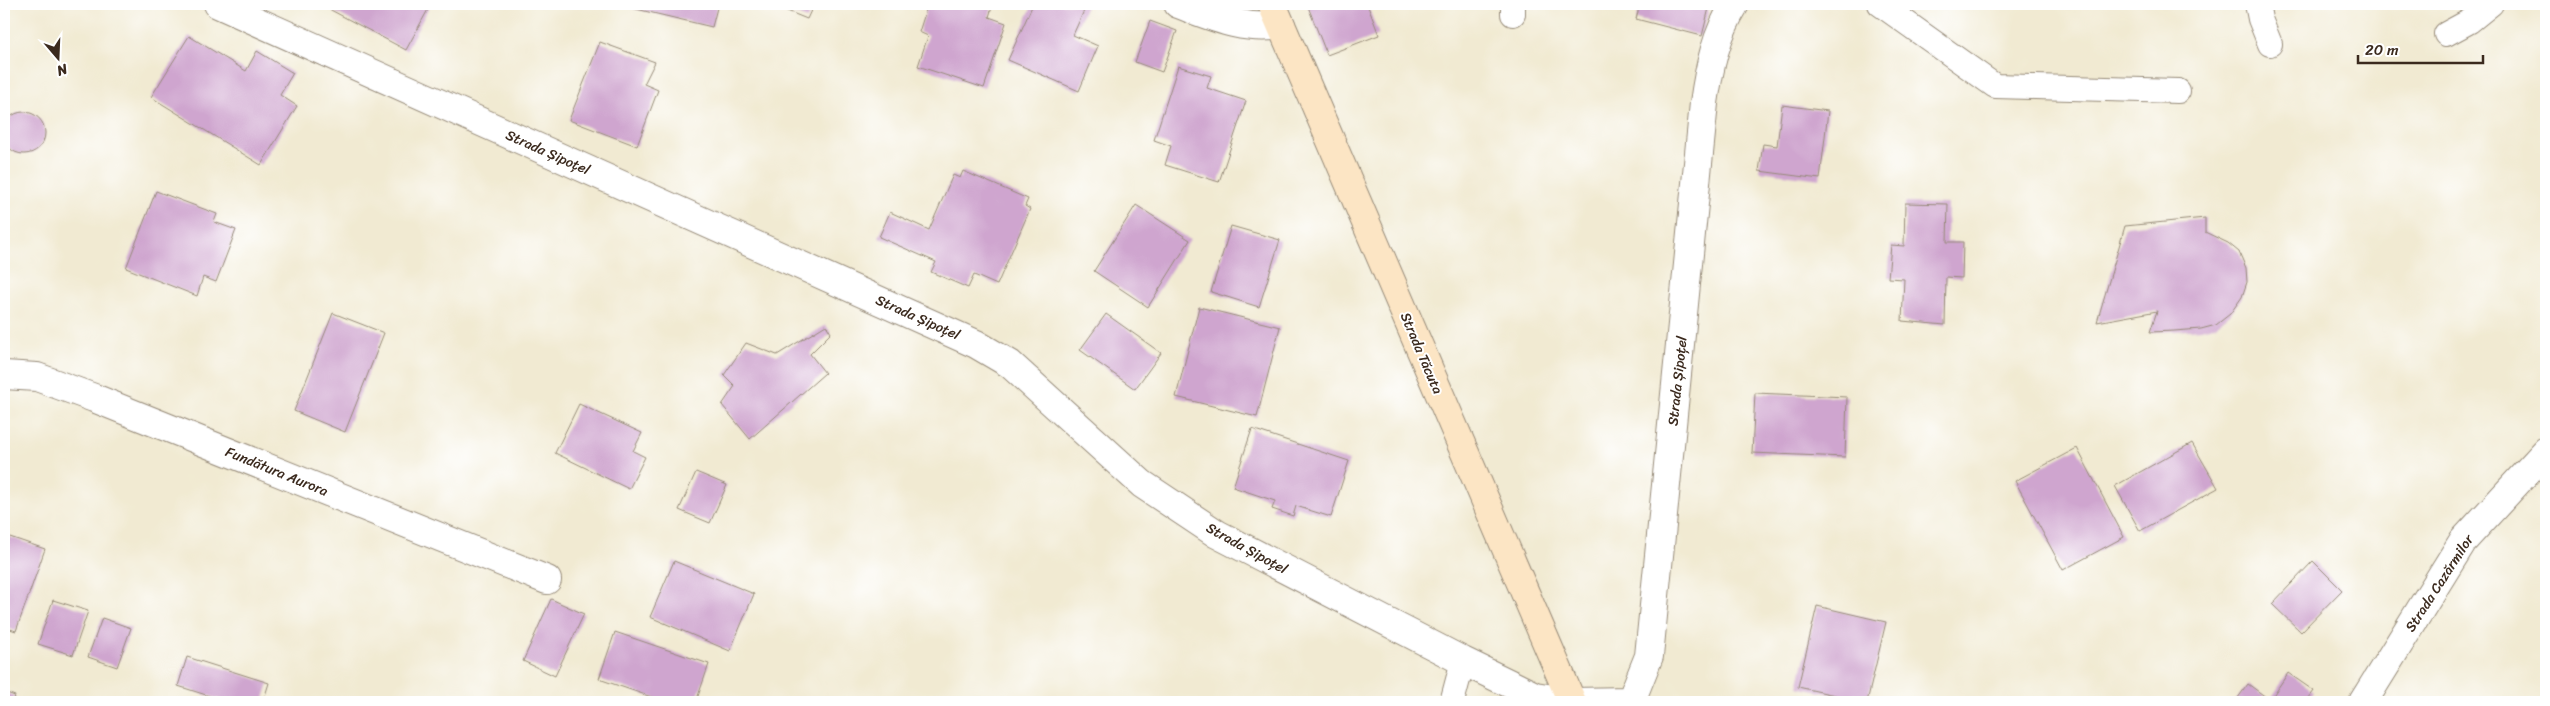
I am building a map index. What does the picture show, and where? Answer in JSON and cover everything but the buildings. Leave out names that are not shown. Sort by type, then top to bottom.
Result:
[{"type":"street","name":"Strada Șipoțel","points":[[218,4],[976,344],[1010,364],[1142,484],[1217,534],[1535,696],[1572,702],[1631,701],[1649,656],[1704,103],[1710,64],[1724,20],[1735,4]]},
{"type":"street","points":[[1178,4],[1230,22],[1260,28],[1276,14]]},
{"type":"street","name":"Strada Tăcuta","points":[[1276,14],[1572,702]]},
{"type":"street","name":"Fundătura Aurora","points":[[4,375],[37,377],[94,398],[547,580]]},
{"type":"street","name":"Strada Cazărmilor","points":[[2363,702],[2463,541],[2546,451]]},
{"type":"lane","points":[[1880,4],[1995,86],[2178,92]]},
{"type":"lane","points":[[2257,4],[2260,19],[2270,44]]},
{"type":"lane","points":[[2446,34],[2470,21],[2491,4]]},
{"type":"lane","points":[[1452,702],[1463,661]]}]
